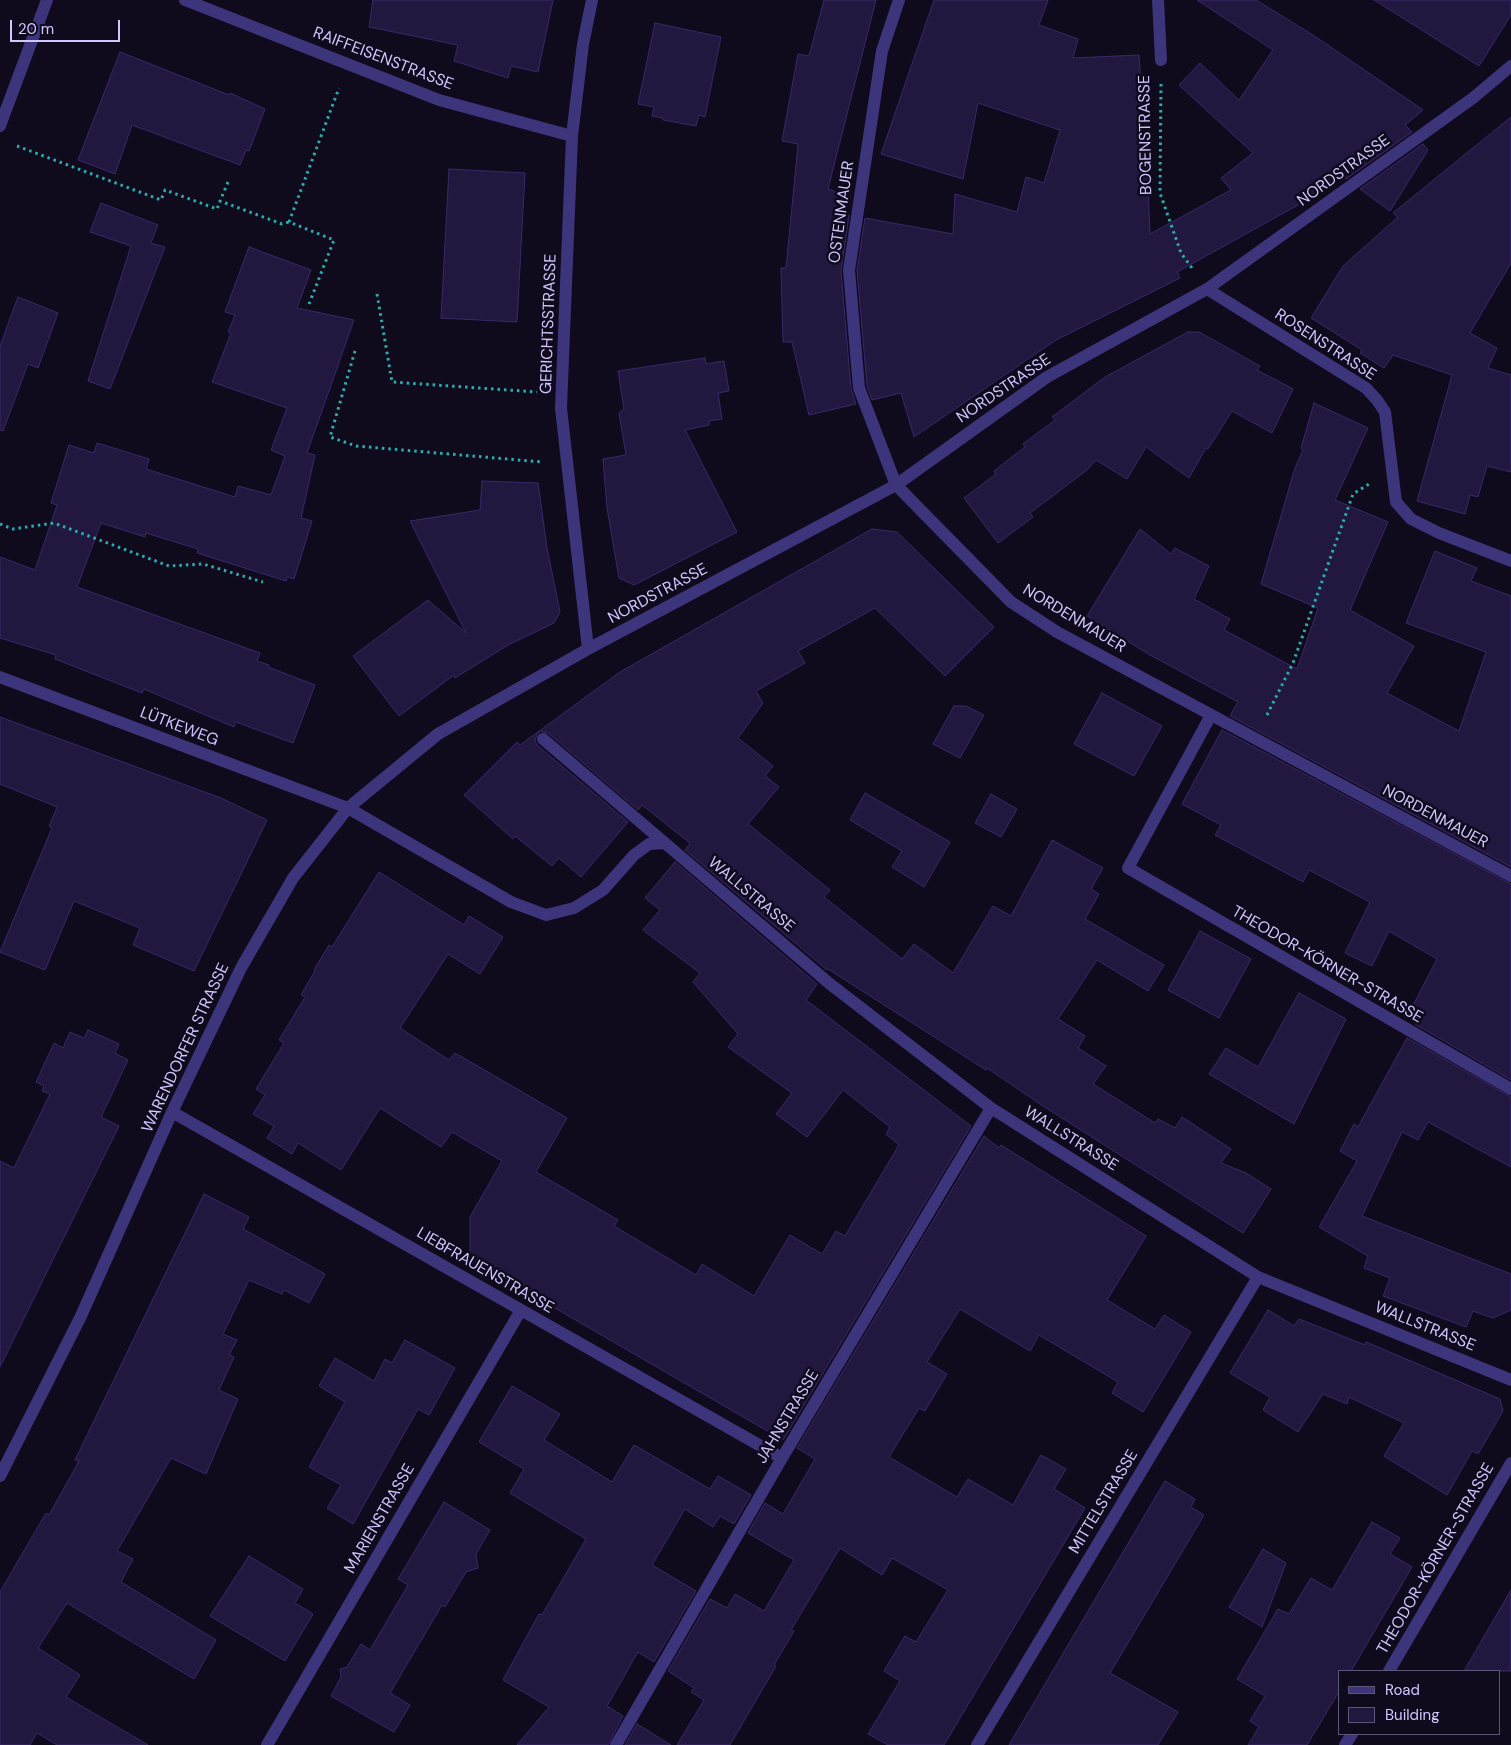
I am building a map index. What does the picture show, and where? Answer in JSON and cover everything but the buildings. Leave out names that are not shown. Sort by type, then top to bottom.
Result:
[{"type":"street","points":[[0,126],[47,0]]},
{"type":"street","name":"RAIFFEISENSTRASSE","points":[[185,0],[439,100],[572,136]]},
{"type":"street","name":"GERICHTSSTRASSE","points":[[588,649],[561,408],[572,136],[583,44],[592,0]]},
{"type":"street","name":"OSTENMAUER","points":[[896,484],[859,388],[849,270],[882,51],[899,0]]},
{"type":"street","name":"BOGENSTRASSE","points":[[1158,0],[1161,60]]},
{"type":"street","name":"NORDSTRASSE","points":[[492,703],[588,649],[896,484],[1047,377],[1207,289],[1473,98],[1511,66]]},
{"type":"street","name":"ROSENSTRASSE","points":[[1207,289],[1366,388],[1385,412],[1396,502],[1411,519],[1439,533],[1511,561]]},
{"type":"street","name":"NORDENMAUER","points":[[896,484],[1011,602],[1057,632],[1511,876]]},
{"type":"street","name":"LÜTKEWEG","points":[[0,677],[348,808]]},
{"type":"street","name":"WARENDORFER STRASSE","points":[[0,1476],[81,1316],[172,1112],[241,968],[293,878],[348,808],[438,734],[492,703]]},
{"type":"street","name":"THEODOR-KÖRNER-STRASSE","points":[[1211,715],[1128,868],[1511,1089]]},
{"type":"street","name":"WALLSTRASSE","points":[[543,740],[830,984],[991,1108],[1258,1277],[1511,1380]]},
{"type":"street","points":[[348,808],[510,902],[546,915],[574,908],[603,890],[634,855],[649,844],[665,843]]},
{"type":"street","name":"JAHNSTRASSE","points":[[616,1745],[782,1458],[991,1108]]},
{"type":"street","name":"LIEBFRAUENSTRASSE","points":[[172,1112],[782,1458]]},
{"type":"street","name":"MITTELSTRASSE","points":[[977,1745],[1258,1277]]},
{"type":"street","name":"MARIENSTRASSE","points":[[267,1745],[521,1310]]},
{"type":"street","name":"THEODOR-KÖRNER-STRASSE","points":[[1390,1670],[1511,1463]]},
{"type":"path","name":"BOGENSTRASSE","points":[[1161,60],[1160,193],[1181,253],[1207,289]]},
{"type":"path","points":[[289,222],[348,64]]},
{"type":"path","points":[[9,143],[161,200],[164,190],[217,209],[228,182]]},
{"type":"path","points":[[220,201],[282,224],[289,222],[334,240],[309,304]]},
{"type":"path","points":[[376,294],[392,382],[562,394]]},
{"type":"path","points":[[356,351],[330,437],[356,446],[568,464]]},
{"type":"path","points":[[1254,738],[1293,663],[1353,494],[1391,471]]},
{"type":"path","points":[[0,524],[13,529],[54,524],[169,566],[202,564],[263,582]]}]
